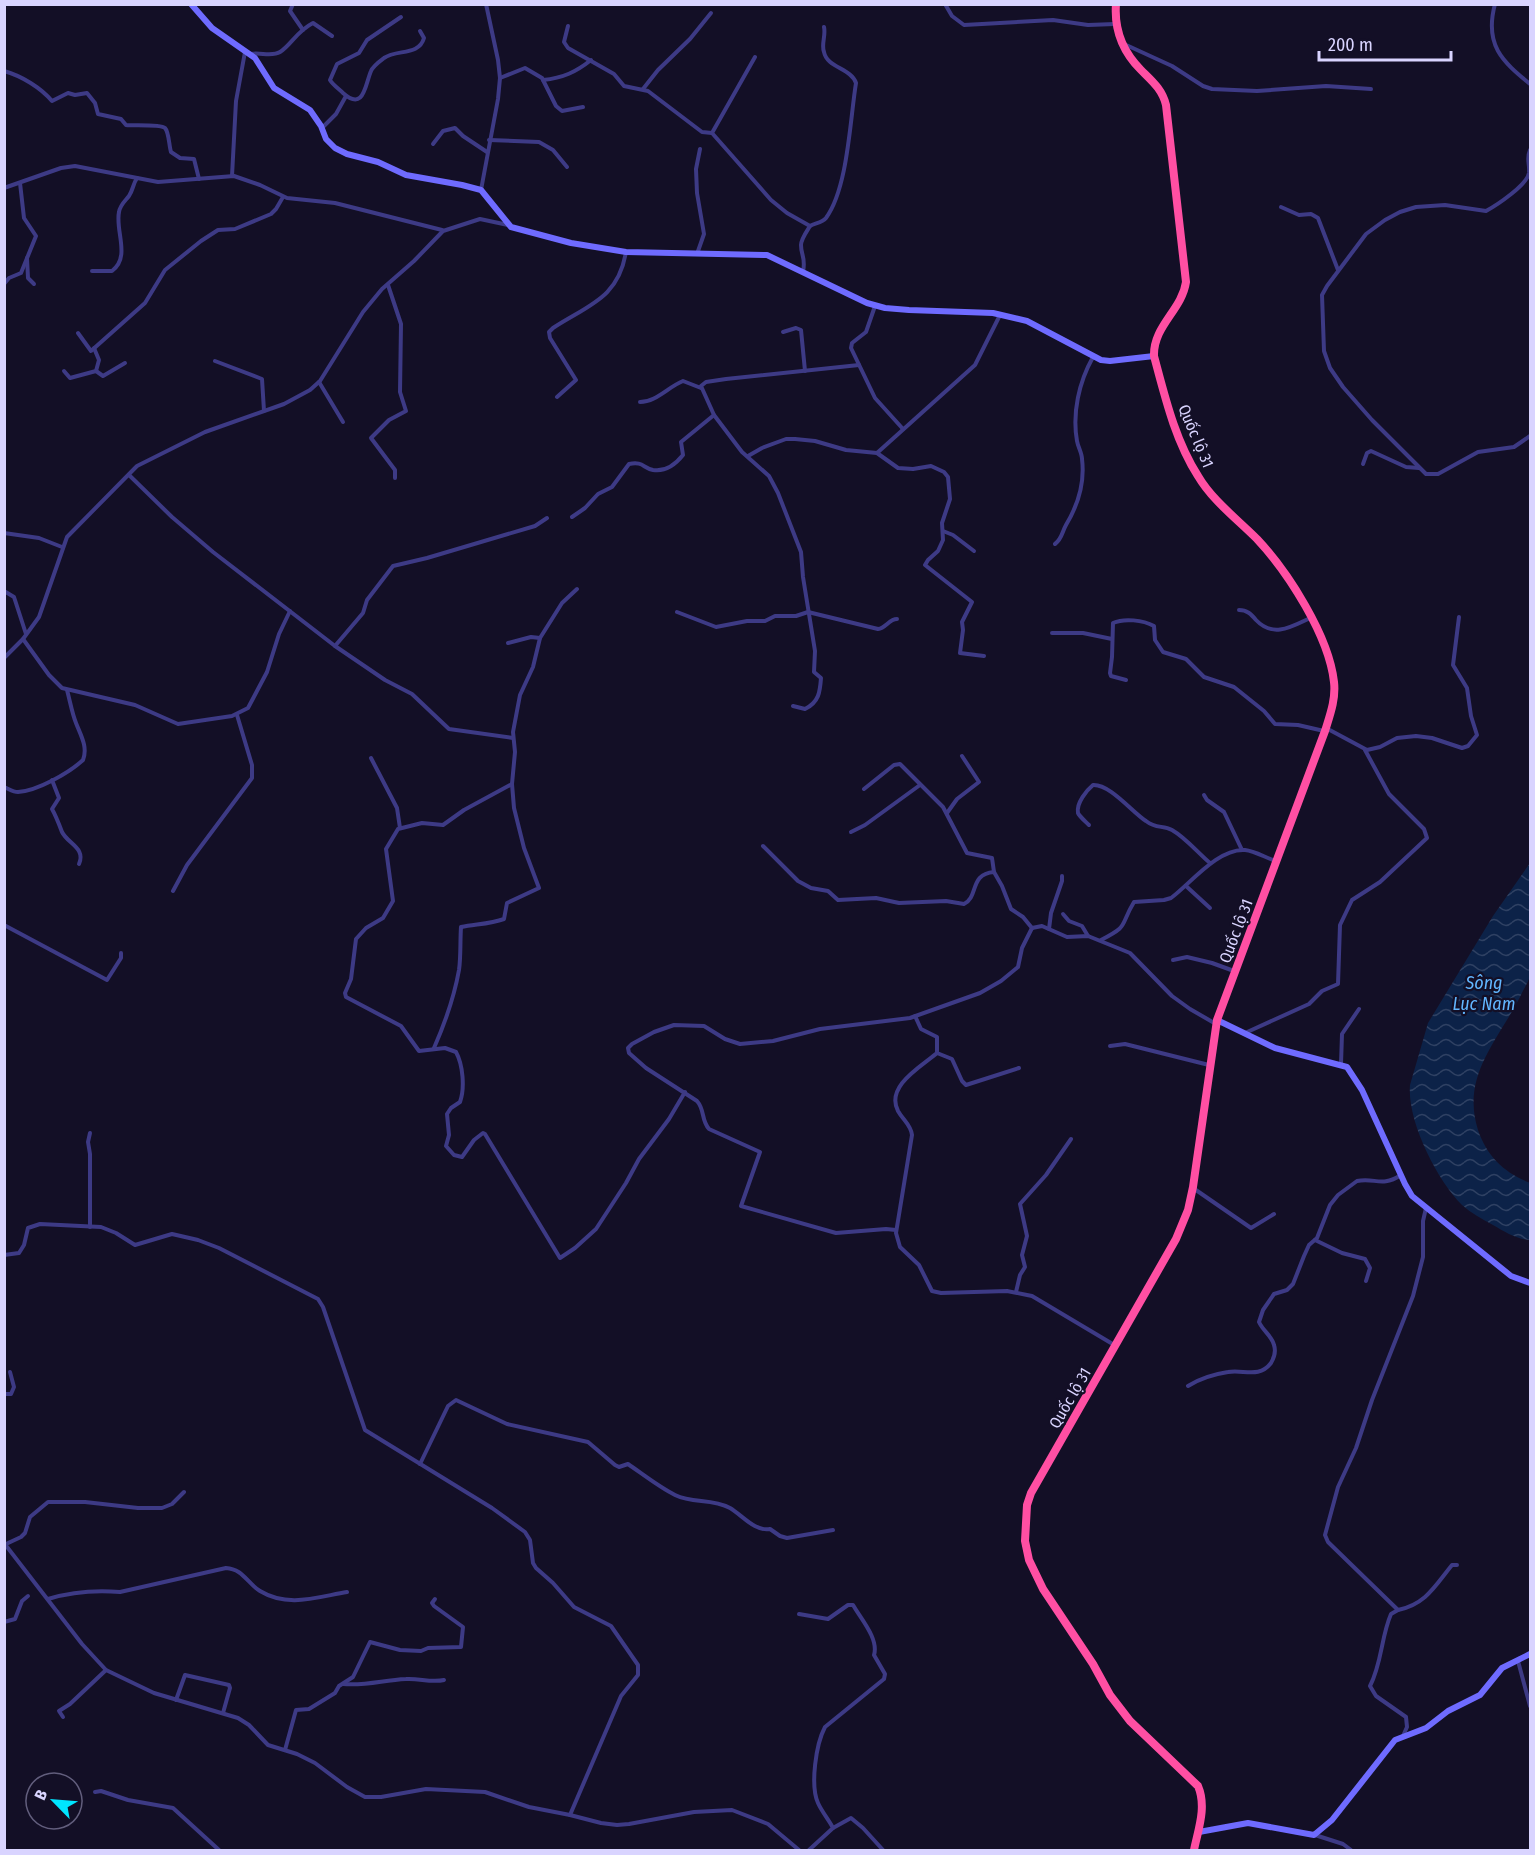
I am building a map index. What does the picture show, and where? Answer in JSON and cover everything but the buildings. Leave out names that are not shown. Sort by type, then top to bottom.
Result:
[{"type":"highway","points":[[1116,4],[1115,24],[1123,44],[1164,98],[1180,231],[1185,288],[1160,329],[1155,343],[1154,356]]},
{"type":"highway","name":"Quốc lộ 31","points":[[1154,356],[1174,424],[1196,474],[1206,488],[1258,540],[1277,564],[1311,618],[1325,648],[1334,684],[1333,703],[1326,730],[1217,1022],[1188,1210],[1178,1235],[1031,1493],[1027,1505],[1025,1541],[1029,1560],[1043,1589],[1093,1664],[1110,1695],[1130,1721],[1198,1786],[1202,1800],[1195,1847]]},
{"type":"street","points":[[191,4],[210,26],[255,58],[274,88],[306,106],[313,113],[330,144],[347,154],[378,162],[411,176],[480,190],[508,225]]},
{"type":"street","points":[[293,4],[290,11],[303,30]]},
{"type":"street","points":[[480,190],[500,78],[486,4]]},
{"type":"street","points":[[945,4],[952,16],[964,25],[1053,20],[1089,26],[1115,24]]},
{"type":"street","points":[[1495,4],[1492,21],[1496,47],[1511,69],[1530,84]]},
{"type":"street","points":[[644,89],[647,82],[690,39],[711,13]]},
{"type":"street","points":[[401,17],[367,40],[359,53],[337,64],[330,80],[346,96],[351,99],[361,97],[372,69],[384,58],[408,52],[421,45],[424,38],[420,31]]},
{"type":"street","points":[[248,53],[280,52],[313,23],[332,36]]},
{"type":"street","points":[[568,26],[564,38],[565,45],[616,76],[624,86],[644,89],[699,130],[712,133],[771,200],[786,213],[810,226]]},
{"type":"street","points":[[803,272],[805,259],[801,244],[810,226],[824,220],[836,196],[848,150],[856,83],[852,76],[824,55],[824,27]]},
{"type":"street","points":[[1123,44],[1172,66],[1203,86],[1212,89],[1257,91],[1326,86],[1371,89]]},
{"type":"street","points":[[232,176],[236,101],[248,53]]},
{"type":"street","points":[[712,133],[755,57]]},
{"type":"street","points":[[543,80],[566,76],[591,60]]},
{"type":"street","points":[[500,78],[525,68],[543,80],[556,106],[562,111],[583,107]]},
{"type":"street","points":[[4,71],[19,75],[45,93],[53,102],[68,93],[75,95],[87,93],[96,103],[98,114],[121,119],[126,125],[164,128],[171,152],[180,158],[194,159],[200,179]]},
{"type":"street","points":[[322,128],[336,114],[346,96]]},
{"type":"street","points":[[433,144],[443,131],[455,128],[462,136],[487,152]]},
{"type":"street","points":[[489,140],[539,142],[552,150],[567,167]]},
{"type":"street","points":[[697,255],[704,234],[697,193],[696,169],[700,149]]},
{"type":"street","points":[[1530,150],[1527,156],[1529,172],[1527,178],[1507,197],[1484,212],[1445,205],[1416,207],[1400,212],[1379,224],[1366,234],[1322,295],[1324,351],[1327,362],[1343,387],[1426,474],[1435,475],[1478,452],[1514,447],[1530,436]]},
{"type":"street","points":[[4,189],[61,168],[75,166],[161,182],[232,176],[261,185],[283,197],[335,203],[443,231]]},
{"type":"street","points":[[92,271],[112,271],[118,265],[123,248],[118,226],[119,210],[131,193],[137,178]]},
{"type":"street","points":[[4,284],[21,273],[36,236],[24,218],[20,183]]},
{"type":"street","points":[[78,333],[89,351],[94,348],[145,303],[165,270],[201,241],[218,230],[235,229],[271,214],[283,197]]},
{"type":"street","points":[[1281,207],[1299,215],[1311,214],[1317,218],[1338,270]]},
{"type":"street","points":[[4,658],[25,637],[42,610],[62,547],[72,530],[143,461],[204,432],[301,396],[319,382],[363,312],[388,285],[443,231],[480,219],[571,243],[626,252],[697,255],[763,254],[875,306],[1000,315],[1027,321],[1093,357],[1110,361],[1154,356]]},
{"type":"street","points":[[557,397],[576,380],[550,338],[549,332],[553,327],[610,291],[626,252]]},
{"type":"street","points":[[27,257],[28,278],[34,284]]},
{"type":"street","points":[[388,285],[400,321],[400,392],[406,411],[381,427],[371,440],[395,470],[394,478]]},
{"type":"street","points":[[875,306],[866,332],[851,344],[875,398],[903,429]]},
{"type":"street","points":[[877,453],[975,365],[1000,315]]},
{"type":"street","points":[[783,332],[796,328],[801,330],[805,371]]},
{"type":"street","points":[[94,348],[99,360],[96,371]]},
{"type":"street","points":[[1055,544],[1060,541],[1071,518],[1082,487],[1082,457],[1077,440],[1076,404],[1093,357]]},
{"type":"street","points":[[215,361],[262,379],[264,411]]},
{"type":"street","points":[[96,371],[102,376],[125,363]]},
{"type":"street","points":[[701,388],[706,382],[859,365]]},
{"type":"street","points":[[64,372],[70,378],[96,371]]},
{"type":"street","points":[[640,402],[649,402],[667,388],[683,381],[701,388],[714,415],[742,452],[766,472],[774,484],[801,552],[815,651],[814,672],[821,678],[819,694],[814,703],[807,708],[793,706]]},
{"type":"street","points":[[319,382],[344,422]]},
{"type":"street","points":[[572,517],[585,508],[593,498],[612,487],[629,464],[643,464],[650,469],[663,470],[674,464],[682,456],[681,442],[714,415]]},
{"type":"street","points":[[748,456],[762,448],[795,438],[846,450],[877,453],[902,469],[931,466],[946,474],[950,496],[942,523],[943,540],[940,548],[927,561],[925,567],[972,602],[962,622],[960,653],[984,656]]},
{"type":"street","points":[[1363,464],[1367,453],[1371,451],[1406,467],[1419,468]]},
{"type":"street","points":[[129,475],[189,532],[335,646],[385,680],[411,694],[452,730],[513,738]]},
{"type":"street","points":[[335,646],[359,618],[372,592],[393,566],[535,526],[547,518]]},
{"type":"street","points":[[943,531],[953,535],[974,551]]},
{"type":"street","points":[[4,533],[39,538],[62,547]]},
{"type":"street","points":[[434,1048],[446,1020],[459,969],[461,927],[489,924],[504,919],[507,903],[539,888],[518,824],[512,784],[515,752],[513,738],[520,695],[533,667],[540,638],[562,603],[577,589]]},
{"type":"street","points":[[4,591],[14,597],[25,637],[52,680],[59,686],[67,690],[140,707],[173,723],[237,715],[249,706],[267,672],[279,634],[290,611]]},
{"type":"street","points":[[1239,610],[1246,611],[1263,626],[1276,631],[1285,630],[1311,618]]},
{"type":"street","points":[[677,612],[716,627],[747,621],[765,621],[775,616],[796,616],[808,612],[878,629],[893,619],[897,619]]},
{"type":"street","points":[[1365,750],[1376,748],[1397,738],[1416,736],[1427,737],[1462,748],[1468,746],[1477,735],[1471,716],[1467,688],[1453,665],[1459,617]]},
{"type":"street","points":[[1126,680],[1110,675],[1113,657],[1113,626],[1116,621],[1135,621],[1153,625],[1155,640],[1163,652],[1186,659],[1204,677],[1238,690],[1264,711],[1275,724],[1298,724],[1326,730],[1365,750],[1389,794],[1424,829],[1427,838],[1380,882],[1350,902],[1340,925],[1338,984],[1323,991],[1306,1006],[1244,1033]]},
{"type":"street","points":[[1052,633],[1083,633],[1112,639]]},
{"type":"street","points":[[508,643],[531,637],[540,638]]},
{"type":"street","points":[[4,787],[19,792],[52,780],[82,762],[85,755],[84,744],[75,722],[67,690]]},
{"type":"street","points":[[173,891],[187,865],[252,778],[252,765],[237,715]]},
{"type":"street","points":[[947,813],[957,799],[980,782],[962,756]]},
{"type":"street","points":[[371,758],[397,808],[400,828],[386,849],[393,901],[382,918],[366,928],[356,939],[351,979],[345,994],[348,999],[401,1026],[419,1051],[445,1048],[456,1052],[461,1068],[462,1100],[447,1114],[449,1135],[447,1148],[454,1155],[462,1157],[478,1136],[485,1134],[560,1258],[575,1248],[596,1228],[639,1159],[669,1119],[685,1092]]},
{"type":"street","points":[[864,789],[896,764],[903,767],[937,799],[947,813],[965,851],[971,855],[991,857],[994,872],[1011,909],[1023,917],[1032,928]]},
{"type":"street","points":[[52,780],[59,798],[52,809],[62,832],[79,850],[81,858],[79,864]]},
{"type":"street","points":[[400,828],[408,828],[420,823],[442,825],[464,810],[512,784]]},
{"type":"street","points":[[851,832],[865,825],[920,785]]},
{"type":"street","points":[[1089,825],[1079,814],[1078,809],[1086,791],[1093,785],[1100,785],[1150,824],[1177,833],[1210,863]]},
{"type":"street","points":[[1204,795],[1207,800],[1224,812],[1242,850]]},
{"type":"street","points":[[763,846],[798,882],[811,888],[828,891],[835,898],[842,900],[876,898],[899,903],[946,901],[967,903],[972,897],[977,881],[986,874],[994,872]]},
{"type":"street","points":[[1100,940],[1124,926],[1134,902],[1167,899],[1186,886],[1210,863],[1229,853],[1242,850],[1276,862]]},
{"type":"street","points":[[1049,929],[1051,913],[1062,876]]},
{"type":"street","points":[[1186,886],[1209,908]]},
{"type":"street","points":[[1063,914],[1069,921],[1082,926],[1088,936]]},
{"type":"street","points":[[4,926],[107,980],[121,958],[121,953]]},
{"type":"street","points":[[1032,928],[1042,926],[1067,937],[1088,936],[1130,953],[1172,996],[1190,1009],[1279,1050],[1341,1064],[1351,1071],[1412,1196],[1511,1276],[1530,1283]]},
{"type":"street","points":[[896,1230],[836,1233],[741,1206],[760,1152],[709,1129],[705,1124],[702,1106],[692,1096],[646,1068],[628,1051],[630,1046],[674,1024],[700,1026],[731,1042],[747,1044],[773,1041],[820,1029],[915,1016],[980,993],[1005,979],[1018,967],[1022,948],[1032,928]]},
{"type":"street","points":[[1173,960],[1187,957],[1235,972]]},
{"type":"street","points":[[1341,1064],[1342,1034],[1359,1009]]},
{"type":"street","points":[[915,1016],[921,1029],[937,1037],[937,1053]]},
{"type":"street","points":[[1110,1046],[1125,1044],[1209,1065]]},
{"type":"street","points":[[937,1053],[952,1059],[962,1082],[966,1085],[1019,1068]]},
{"type":"street","points":[[937,1053],[904,1080],[897,1095],[897,1108],[912,1135],[896,1230],[900,1247],[920,1265],[932,1291],[941,1293],[1016,1292],[1032,1296],[1116,1346]]},
{"type":"street","points":[[90,1132],[88,1142],[90,1227]]},
{"type":"street","points":[[1016,1292],[1018,1280],[1025,1267],[1022,1255],[1027,1236],[1020,1204],[1046,1175],[1071,1139]]},
{"type":"street","points":[[1188,1386],[1228,1371],[1250,1373],[1261,1371],[1272,1362],[1275,1346],[1259,1322],[1263,1310],[1274,1294],[1287,1290],[1293,1284],[1330,1205],[1348,1186],[1360,1180],[1392,1181],[1401,1175]]},
{"type":"street","points":[[1193,1188],[1251,1228],[1274,1214]]},
{"type":"street","points":[[1398,1610],[1328,1542],[1325,1532],[1338,1487],[1356,1448],[1372,1398],[1413,1296],[1423,1257],[1423,1221],[1426,1208]]},
{"type":"street","points":[[4,1255],[20,1253],[27,1230],[33,1225],[109,1229],[134,1244],[172,1234],[219,1248],[313,1295],[323,1307],[365,1430],[492,1508],[525,1532],[530,1540],[533,1563],[536,1568],[574,1607],[611,1626],[638,1665],[638,1675],[621,1696],[570,1815]]},
{"type":"street","points":[[1315,1240],[1342,1254],[1365,1259],[1370,1268],[1366,1281]]},
{"type":"street","points":[[4,1394],[11,1394],[14,1389],[10,1372]]},
{"type":"street","points":[[420,1464],[448,1406],[456,1400],[507,1424],[588,1442],[615,1465],[619,1467],[628,1464],[673,1494],[686,1499],[713,1501],[730,1508],[758,1528],[770,1529],[780,1536],[787,1538],[833,1530]]},
{"type":"street","points":[[184,1492],[172,1504],[162,1508],[138,1508],[85,1502],[48,1502],[30,1517],[25,1533],[21,1537],[5,1544],[82,1644],[106,1670],[127,1681],[176,1700],[224,1713],[245,1722],[268,1745],[315,1763],[347,1787],[365,1797],[381,1797],[404,1791],[426,1789],[485,1792],[529,1807],[601,1823],[623,1825],[694,1812],[732,1810],[768,1824],[799,1851]]},
{"type":"street","points":[[1403,1736],[1407,1727],[1406,1717],[1376,1696],[1370,1686],[1378,1670],[1383,1634],[1391,1614],[1424,1599],[1452,1565],[1457,1565]]},
{"type":"street","points":[[48,1599],[78,1593],[110,1590],[120,1592],[226,1568],[240,1572],[253,1587],[277,1599],[305,1601],[347,1592]]},
{"type":"street","points":[[4,1622],[15,1618],[22,1601],[28,1596]]},
{"type":"street","points":[[285,1750],[296,1710],[309,1709],[335,1693],[354,1675],[370,1642],[400,1650],[420,1651],[428,1648],[461,1647],[463,1627],[434,1606],[432,1604],[435,1599]]},
{"type":"street","points":[[799,1614],[828,1619],[852,1604],[874,1642],[876,1649],[874,1655],[885,1674],[884,1679],[825,1727],[818,1742],[816,1794],[833,1828]]},
{"type":"street","points":[[1314,1834],[1332,1820],[1389,1746],[1403,1736],[1426,1728],[1448,1711],[1480,1695],[1496,1673],[1530,1654]]},
{"type":"street","points":[[1518,1659],[1530,1706]]},
{"type":"street","points":[[63,1718],[59,1711],[70,1704],[106,1670]]},
{"type":"street","points":[[176,1700],[185,1675],[229,1685],[224,1713]]},
{"type":"street","points":[[342,1684],[364,1686],[409,1678],[433,1682],[444,1680]]},
{"type":"street","points":[[95,1792],[101,1791],[128,1800],[173,1808],[219,1851]]},
{"type":"street","points":[[809,1851],[833,1828],[851,1818],[884,1851]]},
{"type":"street","points":[[1199,1832],[1248,1823],[1314,1834],[1343,1844],[1351,1851]]},
{"type":"water","name":"Sông Lục Nam","points":[[1530,863],[1531,972],[1520,997],[1484,1060],[1474,1093],[1474,1111],[1482,1140],[1492,1156],[1505,1169],[1530,1183],[1530,1240],[1511,1235],[1469,1211],[1452,1194],[1434,1166],[1419,1132],[1413,1115],[1410,1085],[1428,1023],[1493,916]]}]
